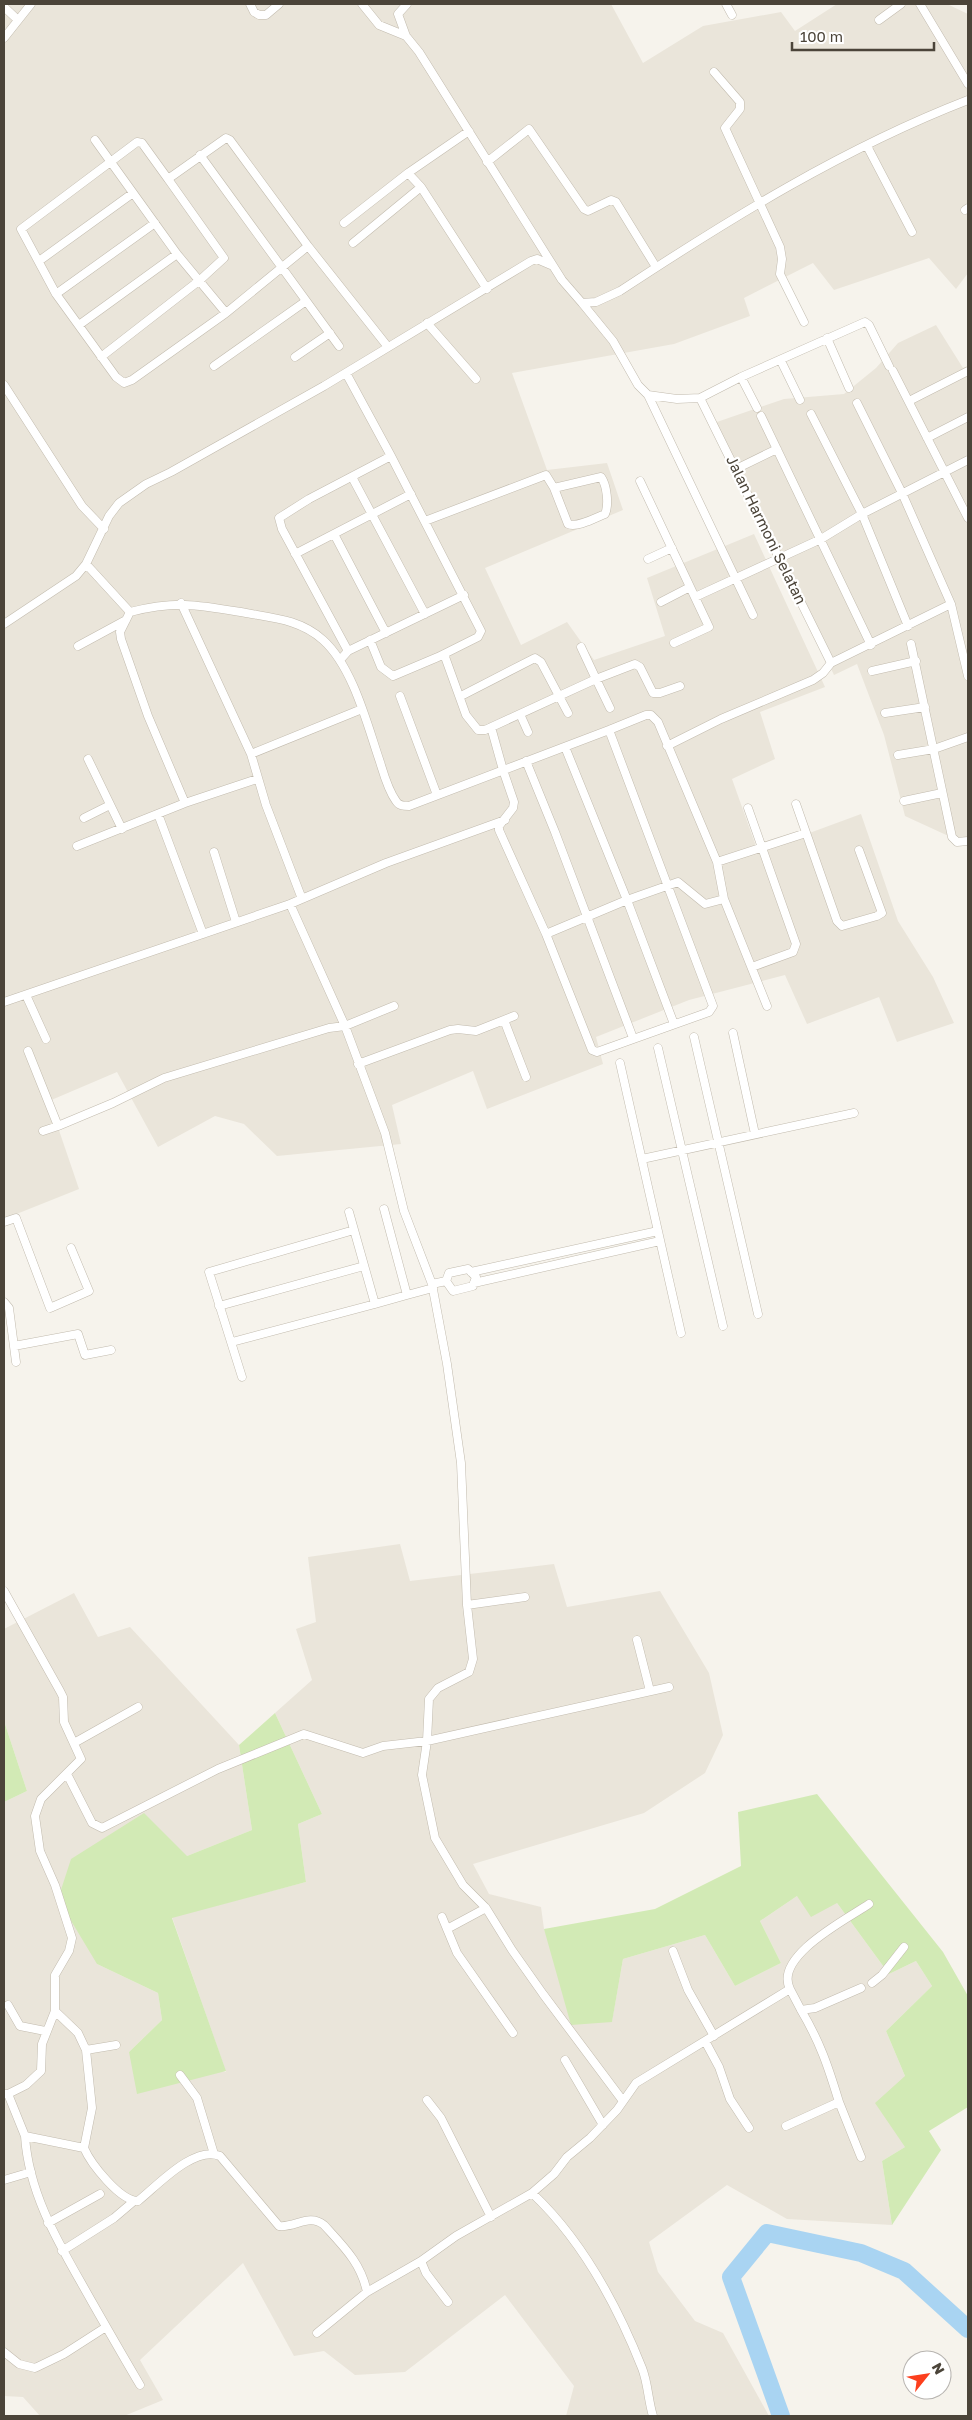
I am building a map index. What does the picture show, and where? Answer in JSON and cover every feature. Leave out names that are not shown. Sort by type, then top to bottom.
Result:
[{"type":"street","points":[[4,38],[31,4]]},
{"type":"street","points":[[250,4],[254,12],[259,16],[266,15],[279,4]]},
{"type":"street","points":[[362,4],[379,25],[406,36]]},
{"type":"street","points":[[407,4],[398,14],[406,36],[419,52],[562,280],[614,341],[630,367],[638,385],[648,395],[753,615]]},
{"type":"street","points":[[726,4],[732,15]]},
{"type":"street","points":[[879,20],[901,4]]},
{"type":"street","points":[[920,4],[968,84]]},
{"type":"street","points":[[4,7],[18,20]]},
{"type":"street","points":[[714,72],[740,102],[740,109],[725,128],[780,246],[782,259],[780,274],[804,322]]},
{"type":"street","points":[[582,303],[608,297],[760,202],[867,146],[968,100]]},
{"type":"street","points":[[344,223],[408,173],[469,131]]},
{"type":"street","points":[[487,162],[523,132],[532,131],[584,209],[588,211],[611,200],[616,202],[656,267]]},
{"type":"street","points":[[168,179],[222,139],[230,140],[308,246],[388,347]]},
{"type":"street","points":[[95,140],[177,254],[226,312]]},
{"type":"street","points":[[101,357],[200,280],[224,258],[142,143],[137,142],[21,229],[56,294],[101,357],[121,382],[126,383],[226,312],[308,246]]},
{"type":"street","points":[[867,146],[912,232]]},
{"type":"street","points":[[200,155],[339,346]]},
{"type":"street","points":[[408,173],[421,187],[486,290]]},
{"type":"street","points":[[353,242],[421,187]]},
{"type":"street","points":[[39,261],[133,193]]},
{"type":"street","points":[[56,294],[155,223]]},
{"type":"street","points":[[79,325],[177,254]]},
{"type":"street","points":[[5,622],[64,586],[76,576],[86,564],[104,530],[109,516],[119,503],[146,484],[171,472],[346,373],[427,323],[486,290],[531,261],[545,261],[555,267]]},
{"type":"street","points":[[214,366],[306,301]]},
{"type":"street","points":[[648,395],[677,399],[700,398],[741,377],[781,361],[865,322],[869,325],[968,515]]},
{"type":"street","points":[[427,323],[476,379]]},
{"type":"street","points":[[295,357],[330,333]]},
{"type":"street","points":[[827,338],[849,388]]},
{"type":"street","points":[[781,361],[800,400]]},
{"type":"street","points":[[909,401],[968,371]]},
{"type":"street","points":[[346,373],[464,594],[481,634],[444,654],[393,676],[381,667],[370,640]]},
{"type":"street","points":[[741,377],[758,408]]},
{"type":"street","points":[[4,385],[82,506],[104,530]]},
{"type":"street","name":"Jalan Harmoni Selatan","points":[[700,398],[831,663]]},
{"type":"street","points":[[857,403],[902,493],[951,604],[968,676]]},
{"type":"street","points":[[811,414],[862,514],[908,626]]},
{"type":"street","points":[[761,416],[871,645]]},
{"type":"street","points":[[927,438],[968,417]]},
{"type":"street","points":[[736,469],[777,449]]},
{"type":"street","points":[[348,651],[278,522],[282,514],[392,456]]},
{"type":"street","points":[[695,597],[821,540],[862,514],[968,460]]},
{"type":"street","points":[[425,521],[546,475],[554,488],[564,519],[571,526],[605,514],[608,508],[604,481],[601,477],[554,488]]},
{"type":"street","points":[[352,477],[425,614]]},
{"type":"street","points":[[640,481],[709,627],[674,643]]},
{"type":"street","points":[[295,554],[411,494]]},
{"type":"street","points":[[334,534],[386,633]]},
{"type":"street","points":[[648,559],[672,548]]},
{"type":"street","points":[[86,564],[128,616]]},
{"type":"street","points":[[661,602],[690,587]]},
{"type":"street","points":[[340,660],[348,651],[464,594]]},
{"type":"street","points":[[181,603],[251,754],[257,779],[302,898]]},
{"type":"street","points":[[78,646],[128,616],[156,606],[181,603],[272,616],[298,624],[322,640],[340,660],[362,709],[386,778],[396,801],[403,806],[409,806],[651,714],[658,722],[717,862],[724,898],[767,1006]]},
{"type":"street","points":[[667,746],[721,719],[814,680],[831,663],[951,604]]},
{"type":"street","points":[[128,616],[120,632],[121,639],[148,716],[185,803]]},
{"type":"street","points":[[911,644],[926,707],[952,837],[957,842],[968,841]]},
{"type":"street","points":[[581,647],[610,708]]},
{"type":"street","points":[[444,654],[472,725],[481,730],[596,679],[635,664],[640,667],[653,693],[660,693],[680,686]]},
{"type":"street","points":[[460,696],[535,658],[541,662],[568,713]]},
{"type":"street","points":[[872,671],[916,660]]},
{"type":"street","points":[[400,696],[437,795]]},
{"type":"street","points":[[885,713],[926,707]]},
{"type":"street","points":[[251,754],[362,709]]},
{"type":"street","points":[[520,714],[528,732]]},
{"type":"street","points":[[491,727],[502,770],[514,802],[513,808],[499,826],[499,830],[546,934],[592,1050],[597,1052],[710,1012],[713,1006],[669,884],[609,730]]},
{"type":"street","points":[[898,755],[934,749],[968,737]]},
{"type":"street","points":[[565,746],[627,900],[674,1024]]},
{"type":"street","points":[[88,759],[122,829]]},
{"type":"street","points":[[526,761],[633,1038]]},
{"type":"street","points":[[77,846],[185,803],[257,779]]},
{"type":"street","points":[[904,800],[942,793]]},
{"type":"street","points":[[796,804],[837,921],[842,926],[882,913],[859,850]]},
{"type":"street","points":[[84,818],[110,805]]},
{"type":"street","points":[[748,808],[796,947],[792,952],[752,967]]},
{"type":"street","points":[[158,814],[203,934]]},
{"type":"street","points":[[4,1002],[290,904],[386,863],[505,820]]},
{"type":"street","points":[[717,862],[806,834]]},
{"type":"street","points":[[214,852],[236,922]]},
{"type":"street","points":[[546,934],[586,916],[674,882],[681,883],[705,904],[724,898]]},
{"type":"street","points":[[290,904],[345,1026],[386,1133],[404,1211],[433,1286],[447,1364],[461,1463],[472,1665],[469,1672],[438,1688],[429,1699],[427,1741],[422,1776],[435,1838],[463,1885],[486,1908],[512,1950],[543,1994],[623,2101]]},
{"type":"street","points":[[26,995],[46,1039]]},
{"type":"street","points":[[43,1131],[113,1103],[164,1078],[330,1028],[345,1026],[394,1006]]},
{"type":"street","points":[[358,1064],[450,1030],[476,1031],[514,1016]]},
{"type":"street","points":[[504,1020],[526,1077]]},
{"type":"street","points":[[733,1033],[755,1134]]},
{"type":"street","points":[[694,1037],[758,1314]]},
{"type":"street","points":[[658,1048],[723,1326]]},
{"type":"street","points":[[28,1051],[58,1126]]},
{"type":"street","points":[[620,1063],[681,1333]]},
{"type":"street","points":[[642,1159],[854,1113]]},
{"type":"street","points":[[384,1210],[407,1295]]},
{"type":"street","points":[[349,1212],[375,1304]]},
{"type":"street","points":[[4,1222],[16,1218],[50,1308],[89,1291],[71,1248]]},
{"type":"street","points":[[242,1377],[209,1272],[354,1230]]},
{"type":"street","points":[[471,1272],[658,1231]]},
{"type":"street","points":[[474,1283],[660,1240]]},
{"type":"street","points":[[576,1249],[579,1258]]},
{"type":"street","points":[[219,1306],[364,1266]]},
{"type":"street","points":[[232,1342],[407,1295],[446,1281],[449,1273],[468,1269],[476,1276],[473,1286],[453,1291],[446,1281]]},
{"type":"street","points":[[4,1302],[10,1308],[16,1362]]},
{"type":"street","points":[[14,1346],[78,1334],[85,1355],[111,1350]]},
{"type":"street","points":[[4,1591],[60,1691],[64,1722],[82,1759],[41,1799],[35,1816],[40,1851],[55,1885],[72,1938],[69,1951],[55,1975],[55,2011],[45,2031],[40,2074],[6,2094],[25,2136],[26,2154],[48,2223],[62,2251],[140,2385]]},
{"type":"street","points":[[468,1605],[525,1597]]},
{"type":"street","points":[[637,1640],[650,1691]]},
{"type":"street","points":[[67,1774],[92,1822],[102,1828],[218,1769],[304,1734],[315,1736],[360,1753],[383,1746],[427,1741],[669,1687]]},
{"type":"street","points":[[74,1743],[138,1707]]},
{"type":"street","points":[[862,2157],[839,2102],[831,2072],[818,2038],[801,2010],[787,1980],[794,1964],[810,1942],[869,1904]]},
{"type":"street","points":[[447,1929],[486,1908]]},
{"type":"street","points":[[442,1916],[462,1960],[513,2033]]},
{"type":"street","points":[[872,1982],[882,1975],[904,1947]]},
{"type":"street","points":[[673,1951],[685,1983],[714,2036]]},
{"type":"street","points":[[801,2010],[815,2008],[861,1988]]},
{"type":"street","points":[[317,2333],[367,2292],[421,2261],[456,2236],[532,2193],[554,2174],[567,2157],[603,2124],[636,2083],[790,1989]]},
{"type":"street","points":[[8,2005],[19,2025],[45,2031]]},
{"type":"street","points":[[55,2011],[78,2033],[86,2050],[92,2108],[84,2148],[94,2166],[125,2198],[138,2202],[181,2165],[208,2153],[214,2154],[224,2160],[279,2226],[308,2220],[319,2222],[324,2226],[350,2254],[363,2274],[367,2292]]},
{"type":"street","points":[[705,2041],[720,2067],[730,2099],[749,2128]]},
{"type":"street","points":[[86,2050],[116,2045]]},
{"type":"street","points":[[565,2060],[603,2124]]},
{"type":"street","points":[[180,2075],[197,2098],[214,2154]]},
{"type":"street","points":[[427,2100],[441,2118],[491,2217]]},
{"type":"street","points":[[786,2126],[839,2102]]},
{"type":"street","points":[[25,2136],[84,2148]]},
{"type":"street","points":[[4,2180],[31,2172]]},
{"type":"street","points":[[532,2193],[556,2215],[608,2298],[643,2369],[653,2416]]},
{"type":"street","points":[[48,2223],[100,2194]]},
{"type":"street","points":[[62,2251],[114,2218],[134,2201]]},
{"type":"street","points":[[421,2261],[426,2273],[448,2302]]},
{"type":"street","points":[[4,2352],[18,2364],[35,2368],[64,2354],[106,2328]]},
{"type":"shaded area","points":[[4,4],[611,4],[643,63],[703,26],[781,12],[795,31],[837,4],[891,4],[895,8],[900,4],[947,4],[968,14],[968,273],[956,289],[929,258],[834,290],[813,263],[744,298],[750,316],[674,344],[512,373],[547,470],[607,463],[623,510],[485,568],[521,645],[567,622],[594,660],[665,636],[647,578],[754,534],[825,687],[760,712],[775,759],[732,779],[758,852],[861,814],[898,921],[933,977],[954,1023],[897,1042],[879,997],[807,1024],[785,975],[689,1000],[596,1037],[603,1064],[487,1109],[473,1071],[392,1105],[401,1144],[277,1156],[244,1124],[215,1116],[158,1147],[117,1072],[49,1101],[79,1189],[4,1219]]},
{"type":"shaded area","points":[[936,325],[963,368],[968,366],[968,845],[905,816],[884,735],[857,664],[834,675],[714,423],[784,399],[844,394],[876,368],[898,343]]},
{"type":"shaded area","points":[[400,1544],[410,1581],[554,1564],[567,1607],[660,1591],[709,1673],[723,1735],[705,1773],[644,1813],[473,1864],[489,1894],[541,1907],[544,1929],[612,2021],[623,1959],[705,1935],[735,1986],[781,1963],[760,1921],[797,1896],[837,1903],[889,1974],[916,1961],[932,1986],[886,2031],[905,2076],[905,2147],[882,2161],[892,2225],[787,2219],[727,2185],[649,2242],[658,2272],[695,2321],[723,2333],[769,2416],[566,2416],[574,2386],[505,2295],[405,2372],[355,2375],[324,2351],[294,2356],[243,2263],[140,2360],[163,2400],[124,2416],[40,2416],[23,2397],[4,2396],[4,1802],[27,1791],[4,1721],[4,1629],[74,1593],[98,1637],[130,1627],[239,1745],[252,1830],[187,1856],[97,1964],[158,1993],[162,2020],[129,2052],[226,2072],[172,1917],[306,1882],[298,1824],[322,1814],[275,1713],[312,1680],[296,1629],[316,1622],[308,1557]]},
{"type":"green space","points":[[275,1713],[322,1814],[298,1824],[306,1882],[172,1918],[226,2071],[137,2094],[129,2052],[162,2020],[158,1993],[97,1964],[58,1899],[71,1859],[144,1813],[187,1856],[252,1830],[239,1745]]},
{"type":"green space","points":[[4,1721],[27,1791],[4,1802]]},
{"type":"green space","points":[[817,1794],[943,1952],[968,1996],[968,2107],[929,2131],[941,2150],[892,2225],[882,2161],[905,2147],[875,2103],[905,2076],[886,2031],[932,1986],[916,1961],[889,1974],[837,1903],[811,1917],[797,1896],[760,1921],[781,1963],[735,1986],[705,1935],[623,1959],[612,2022],[571,2025],[544,1929],[655,1909],[741,1866],[738,1812]]},
{"type":"waterway","points":[[781,2416],[731,2277],[767,2233],[861,2253],[904,2271],[968,2329]]}]
